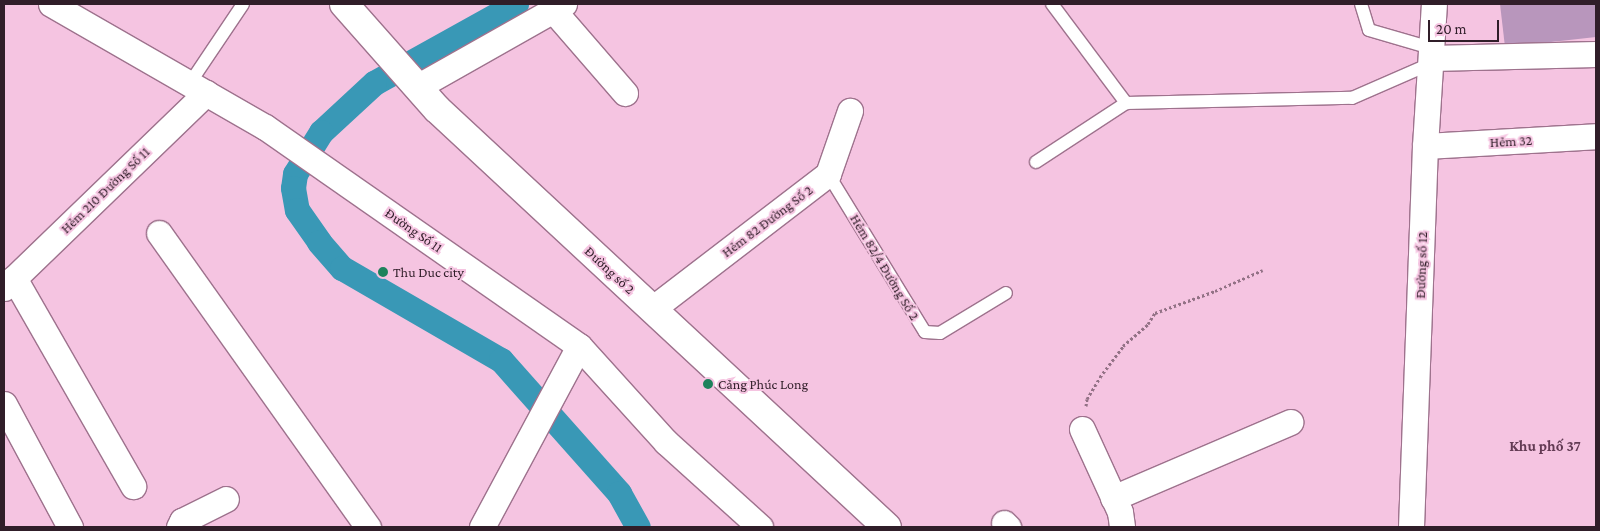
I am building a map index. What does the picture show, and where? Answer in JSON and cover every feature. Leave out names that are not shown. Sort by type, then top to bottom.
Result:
[{"type":"street","name":"Đường Số 11","points":[[51,4],[277,135],[534,317],[579,346],[666,442],[760,527]]},
{"type":"street","name":"Đường số 2","points":[[344,4],[437,109],[887,527]]},
{"type":"street","name":"Đường số 12","points":[[1411,527],[1425,146],[1434,4]]},
{"type":"street","points":[[417,86],[559,7],[625,93]]},
{"type":"street","points":[[1431,57],[1596,54]]},
{"type":"street","name":"Hẻm 210 Đường Số 11","points":[[9,283],[198,88]]},
{"type":"street","points":[[828,174],[850,110]]},
{"type":"street","name":"Hẻm 32","points":[[1425,146],[1596,136]]},
{"type":"street","name":"Hẻm 82 Đường Số 2","points":[[652,309],[828,174]]},
{"type":"street","points":[[159,233],[368,527]]},
{"type":"street","points":[[9,283],[133,486]]},
{"type":"street","points":[[482,527],[579,346]]},
{"type":"street","points":[[4,404],[70,527]]},
{"type":"street","points":[[1113,498],[1290,422]]},
{"type":"street","points":[[1082,429],[1120,512],[1122,527]]},
{"type":"street","points":[[178,527],[182,522],[226,499]]},
{"type":"lane","points":[[198,88],[243,4]]},
{"type":"lane","points":[[1052,4],[1126,103]]},
{"type":"lane","points":[[1360,4],[1369,30],[1431,57]]},
{"type":"lane","points":[[1036,162],[1126,103],[1352,98],[1431,57]]},
{"type":"lane","name":"Hẻm 82/4 Đường Số 2","points":[[828,174],[925,332],[940,333],[1006,293]]},
{"type":"path","points":[[1082,429],[1087,399],[1100,377],[1123,346],[1148,324],[1155,313],[1215,292],[1263,270]]},
{"type":"building","points":[[1500,4],[1596,4],[1596,37],[1505,47]]},
{"type":"waterway","points":[[516,4],[374,83],[321,132],[295,174],[293,188],[297,210],[319,242],[342,268],[501,360],[619,493],[638,527]]},
{"type":"place","name":"Thu Duc city","points":[[383,272]]},
{"type":"place","name":"Cảng Phúc Long","points":[[708,384]]},
{"type":"district","name":"Khu phố 37","points":[[1545,447]]}]
